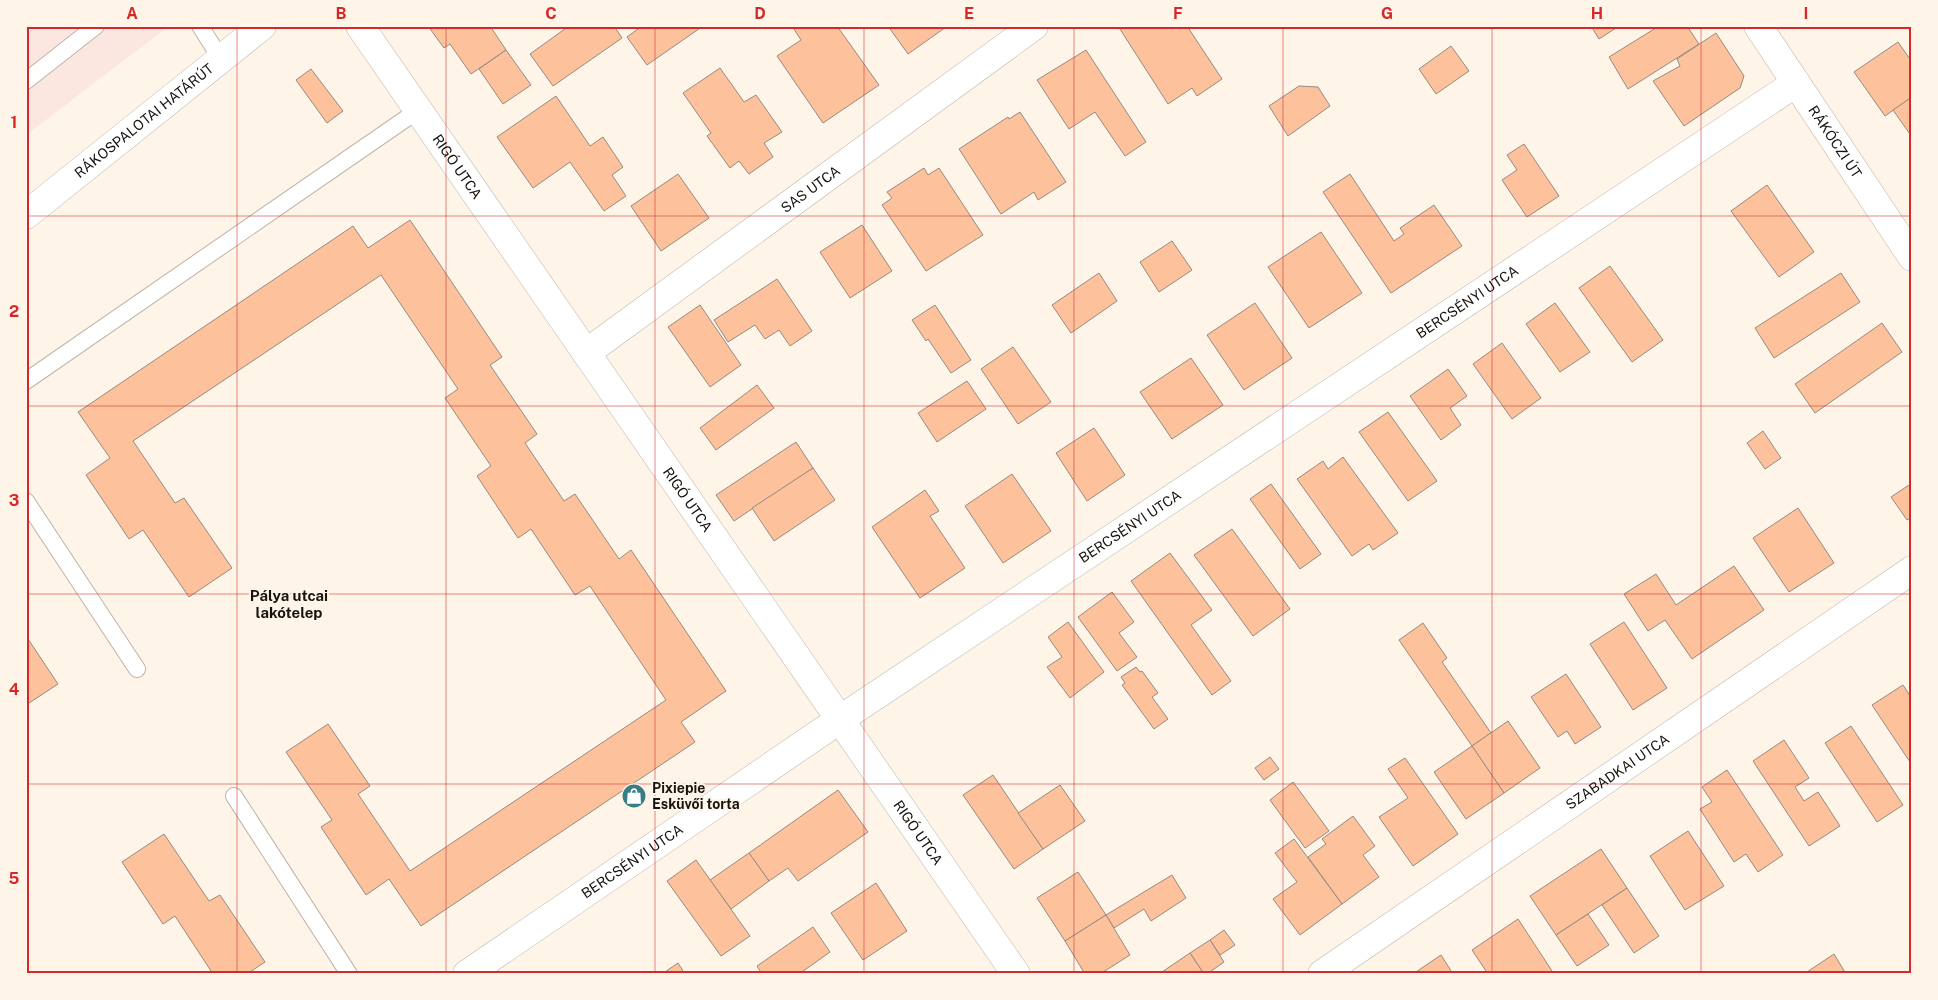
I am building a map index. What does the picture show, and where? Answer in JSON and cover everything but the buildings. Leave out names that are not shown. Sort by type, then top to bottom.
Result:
[{"type":"street","name":"RÁKOSPALOTAI HATÁRÚT","points":[[26,215],[262,26]]},
{"type":"street","name":"RIGÓ UTCA","points":[[360,26],[1016,974]]},
{"type":"street","name":"SAS UTCA","points":[[586,353],[1034,26]]},
{"type":"street","name":"RÁKÓCZI ÚT","points":[[1758,26],[1912,257]]},
{"type":"street","name":"BERCSÉNYI UTCA","points":[[467,974],[840,720],[1796,83]]},
{"type":"street","name":"SZABADKAI UTCA","points":[[1322,974],[1912,570]]},
{"type":"lane","points":[[26,81],[96,26]]},
{"type":"lane","points":[[200,26],[221,59]]},
{"type":"lane","points":[[26,381],[417,111]]},
{"type":"lane","points":[[26,501],[137,669]]},
{"type":"lane","points":[[234,796],[349,974]]},
{"type":"shaded area","points":[[26,26],[169,26],[26,135]]},
{"type":"place","name":"Pixiepie Esküvői torta","points":[[634,796]]},
{"type":"district","name":"Pálya utcai lakótelep","points":[[289,604]]}]
